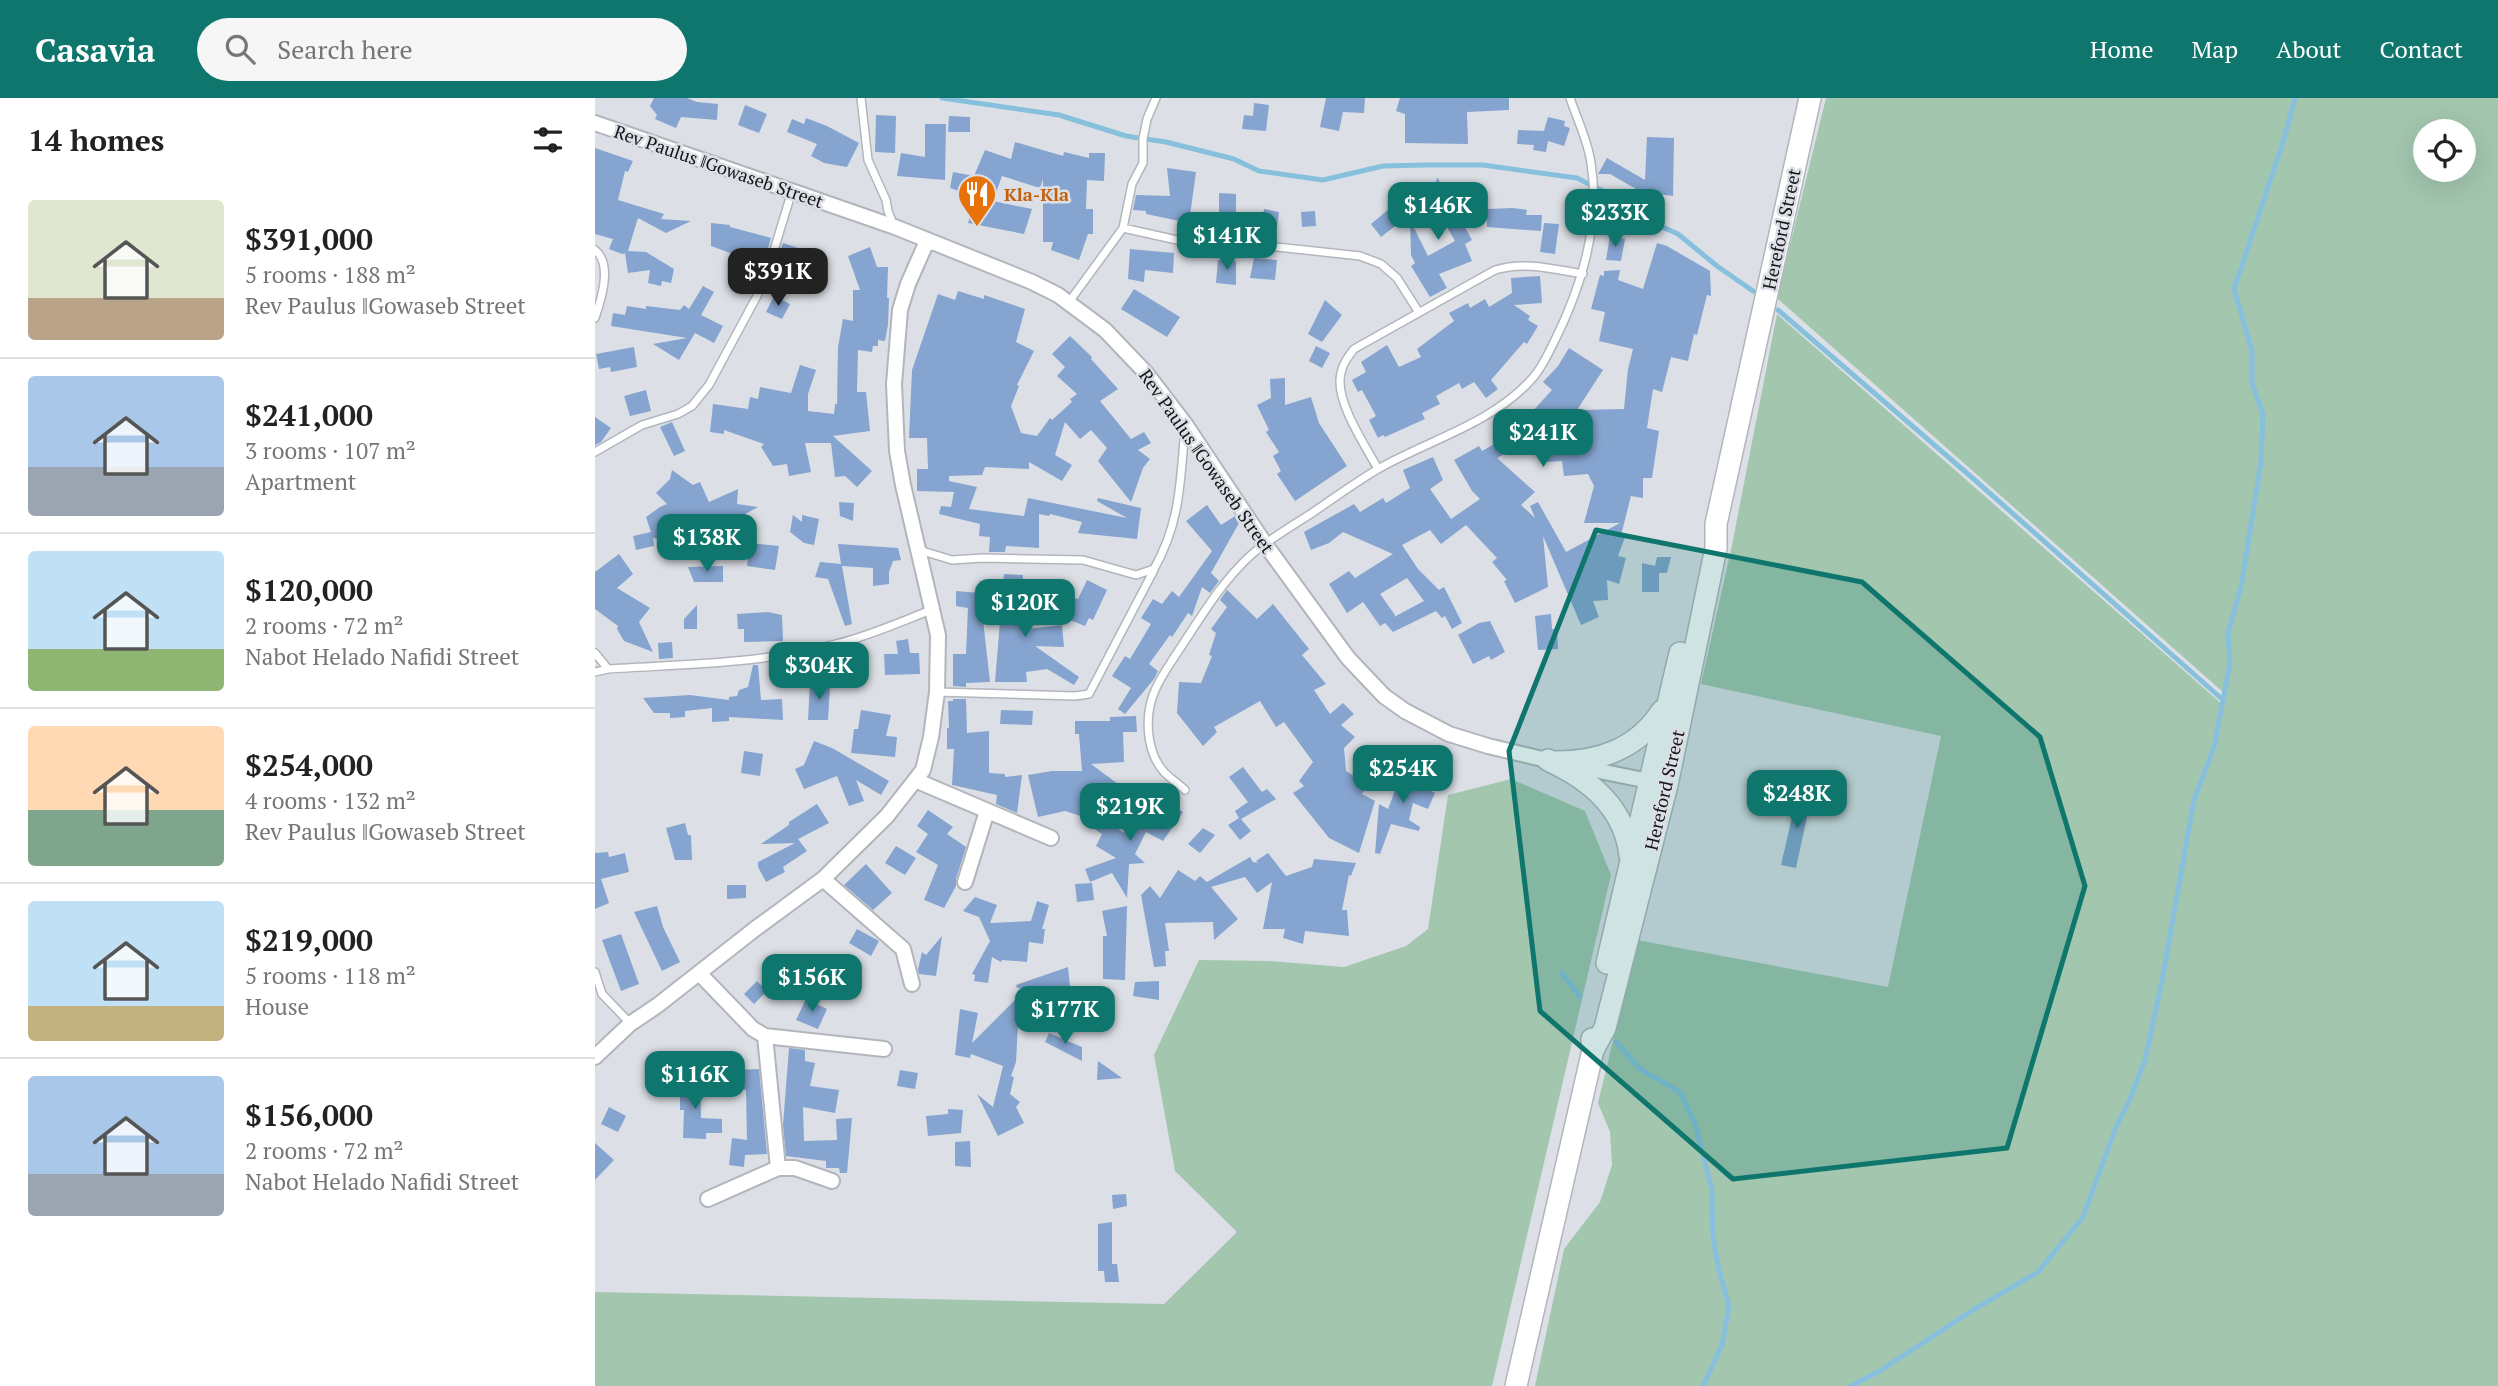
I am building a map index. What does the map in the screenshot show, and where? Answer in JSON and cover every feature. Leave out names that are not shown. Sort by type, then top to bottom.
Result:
[{"type":"main road","name":"Hereford Street","points":[[1593,1050],[1605,1028],[1658,783],[1716,548],[1716,524],[1810,98]]},
{"type":"main road","name":"Hereford Street","points":[[1516,1386],[1593,1050],[1592,1026],[1630,869],[1658,783],[1668,702],[1704,546],[1716,524]]},
{"type":"main road","points":[[1552,761],[1579,762],[1616,752],[1647,731],[1668,702]]},
{"type":"main road","points":[[1552,761],[1594,786],[1608,802],[1625,834],[1630,869]]},
{"type":"street","name":"Rev Paulus ǁGowaseb Street","points":[[595,123],[895,227],[1032,282],[1069,302],[1126,350],[1185,424],[1265,544],[1348,658],[1384,696],[1405,711],[1449,734],[1488,747],[1658,783]]},
{"type":"street","points":[[595,1057],[630,1024],[659,1005],[823,879],[887,816],[923,770],[937,692],[938,635],[897,451],[894,384],[900,310],[927,241]]},
{"type":"street","points":[[915,780],[1051,838]]},
{"type":"street","points":[[965,882],[987,811]]},
{"type":"street","points":[[823,879],[903,949],[912,985]]},
{"type":"street","points":[[699,973],[753,1029],[765,1036],[884,1049]]},
{"type":"street","points":[[765,1036],[778,1168]]},
{"type":"street","points":[[708,1199],[778,1168],[795,1168],[832,1181]]},
{"type":"lane","points":[[861,98],[868,160],[895,227]]},
{"type":"lane","points":[[1069,302],[1123,228],[1132,184],[1143,163],[1143,139],[1147,119],[1156,98]]},
{"type":"lane","points":[[1185,790],[1164,772],[1154,757],[1149,739],[1148,717],[1155,689],[1219,592],[1250,556],[1265,544],[1378,469],[1484,416],[1513,397],[1531,381],[1545,359],[1559,333],[1583,274],[1593,192],[1591,162],[1570,98]]},
{"type":"lane","points":[[595,452],[642,425],[692,406],[709,385],[757,296],[792,191]]},
{"type":"lane","points":[[1123,228],[1177,240],[1241,243],[1360,256],[1381,264],[1397,278],[1418,312]]},
{"type":"lane","points":[[595,250],[600,254],[604,267],[595,318]]},
{"type":"lane","points":[[1378,469],[1344,404],[1340,390],[1340,375],[1345,360],[1354,349],[1495,270],[1510,265],[1583,274]]},
{"type":"lane","points":[[937,692],[1075,696],[1089,694],[1167,545],[1175,518],[1185,424]]},
{"type":"lane","points":[[919,550],[952,560],[1083,560],[1136,575],[1154,569]]},
{"type":"lane","points":[[595,672],[778,656],[837,644],[931,610]]},
{"type":"lane","points":[[595,653],[608,669]]},
{"type":"lane","points":[[595,972],[602,994],[630,1024]]},
{"type":"highlighted area","points":[[1596,530],[1862,582],[2040,737],[2085,886],[2007,1148],[1733,1179],[1540,1011],[1509,751]]},
{"type":"green space","points":[[1826,98],[2498,98],[2498,1386],[1535,1386],[1564,1249],[1600,1202],[1612,1165],[1610,1132],[1598,1103],[1637,940],[1888,987],[1941,736],[1701,684],[1731,550],[1777,314],[2222,704],[2224,693],[1777,298]]},
{"type":"green space","points":[[1511,779],[1585,811],[1611,875],[1492,1386],[595,1386],[595,1292],[1164,1304],[1237,1232],[1175,1171],[1154,1055],[1199,960],[1270,961],[1344,967],[1406,946],[1428,929],[1448,795]]},
{"type":"building","points":[[654,98],[687,98],[718,104],[717,120],[681,117],[676,128],[655,119],[657,115],[650,106]]},
{"type":"building","points":[[1326,98],[1365,98],[1364,113],[1343,112],[1339,131],[1320,127]]},
{"type":"building","points":[[1400,98],[1509,98],[1509,110],[1467,112],[1468,144],[1405,143],[1405,114],[1396,111]]},
{"type":"building","points":[[1254,103],[1269,105],[1266,131],[1242,129],[1244,115],[1253,116]]},
{"type":"building","points":[[745,105],[767,114],[759,133],[738,125]]},
{"type":"building","points":[[876,115],[896,116],[895,153],[875,152]]},
{"type":"building","points":[[949,116],[970,117],[970,132],[948,132]]},
{"type":"building","points":[[1548,117],[1565,121],[1564,126],[1570,128],[1564,146],[1548,141],[1546,152],[1533,150],[1534,145],[1517,144],[1518,130],[1544,131]]},
{"type":"building","points":[[806,118],[859,143],[847,167],[824,163],[811,156],[817,144],[787,132],[792,119],[804,124]]},
{"type":"building","points":[[925,124],[946,124],[945,180],[897,176],[901,153],[925,157]]},
{"type":"building","points":[[1647,137],[1674,138],[1673,196],[1649,193],[1648,196],[1610,174],[1598,174],[1607,158],[1645,180]]},
{"type":"building","points":[[1015,142],[1063,156],[1064,152],[1089,158],[1089,153],[1105,153],[1104,181],[1087,180],[1086,209],[1093,209],[1093,234],[1088,234],[1079,260],[1051,250],[1053,242],[1043,242],[1043,179],[1040,188],[1002,176],[993,201],[1032,209],[1024,234],[968,223],[976,197],[950,188],[953,172],[974,176],[985,150],[1011,159]]},
{"type":"building","points":[[595,148],[633,161],[628,172],[625,171],[618,200],[664,214],[661,219],[691,221],[666,233],[638,218],[628,251],[646,252],[674,269],[671,283],[662,281],[661,286],[648,283],[650,270],[628,273],[625,253],[609,249],[613,239],[595,234]]},
{"type":"building","points":[[1167,168],[1196,172],[1189,223],[1133,210],[1136,195],[1170,196]]},
{"type":"building","points":[[1437,177],[1472,240],[1465,244],[1472,261],[1439,274],[1447,288],[1430,297],[1411,266],[1415,263],[1411,255],[1410,220],[1428,256],[1455,241],[1439,213],[1410,214],[1409,199],[1434,198]]},
{"type":"building","points":[[1219,193],[1236,194],[1236,215],[1219,215]]},
{"type":"building","points":[[1264,209],[1279,212],[1277,227],[1261,224]]},
{"type":"building","points":[[1487,209],[1527,210],[1526,215],[1542,215],[1541,231],[1487,227]]},
{"type":"building","points":[[1388,210],[1399,223],[1381,237],[1371,224]]},
{"type":"building","points":[[1315,211],[1316,226],[1302,227],[1301,212]]},
{"type":"building","points":[[711,223],[730,225],[771,238],[763,265],[711,246]]},
{"type":"building","points":[[1544,223],[1559,224],[1555,254],[1540,252]]},
{"type":"building","points":[[1610,236],[1625,239],[1621,261],[1606,260]]},
{"type":"building","points":[[783,243],[801,249],[788,273],[774,269]]},
{"type":"building","points":[[1657,243],[1710,271],[1711,296],[1707,295],[1688,361],[1671,357],[1662,392],[1653,389],[1647,428],[1659,431],[1652,478],[1643,478],[1643,498],[1631,496],[1621,535],[1625,537],[1618,556],[1626,558],[1619,584],[1607,580],[1608,600],[1593,601],[1599,617],[1581,625],[1543,536],[1548,587],[1515,603],[1504,581],[1507,580],[1492,562],[1497,558],[1466,525],[1441,544],[1430,530],[1402,545],[1418,569],[1439,590],[1444,587],[1462,623],[1452,629],[1445,616],[1442,618],[1436,611],[1393,632],[1385,623],[1380,626],[1363,602],[1347,613],[1329,584],[1349,571],[1355,578],[1393,554],[1343,532],[1329,543],[1311,550],[1304,532],[1354,504],[1360,512],[1383,498],[1386,503],[1410,488],[1403,470],[1433,457],[1443,480],[1430,489],[1451,519],[1480,499],[1472,491],[1454,460],[1479,446],[1482,451],[1516,432],[1514,429],[1552,390],[1543,382],[1558,366],[1569,348],[1603,370],[1577,410],[1624,409],[1633,349],[1599,341],[1605,312],[1591,309],[1600,275],[1604,276],[1604,271],[1620,270],[1618,280],[1643,289]],"holes":[[[1544,438],[1546,462],[1562,461],[1564,476],[1588,474],[1594,486],[1584,523],[1620,523],[1566,552],[1538,502],[1530,506],[1535,518],[1521,505],[1535,492],[1497,458],[1524,443],[1528,449]],[[1407,578],[1424,601],[1394,617],[1380,594]]]},
{"type":"building","points":[[870,247],[877,267],[888,267],[889,298],[885,341],[878,340],[878,346],[873,346],[872,352],[858,350],[857,392],[866,392],[870,431],[833,436],[872,471],[857,487],[845,476],[835,477],[831,443],[805,443],[811,472],[789,476],[787,464],[773,466],[761,447],[764,444],[724,430],[724,434],[710,432],[713,404],[748,409],[750,397],[758,399],[760,387],[791,393],[800,365],[816,370],[808,394],[808,411],[834,414],[837,404],[838,347],[843,319],[853,321],[853,290],[860,290],[848,256]]},
{"type":"building","points":[[1130,249],[1174,253],[1173,273],[1145,270],[1144,282],[1128,279]]},
{"type":"building","points":[[1254,258],[1277,260],[1275,280],[1250,278]]},
{"type":"building","points":[[1218,260],[1236,261],[1236,285],[1216,283]]},
{"type":"building","points":[[1540,276],[1542,303],[1514,305],[1530,316],[1528,320],[1538,326],[1527,344],[1524,342],[1491,380],[1498,389],[1486,398],[1474,382],[1462,389],[1459,383],[1436,396],[1440,404],[1422,413],[1425,419],[1378,438],[1369,420],[1376,416],[1362,390],[1358,392],[1352,380],[1366,372],[1361,362],[1387,345],[1399,367],[1421,357],[1417,349],[1454,321],[1449,313],[1468,303],[1470,308],[1485,299],[1489,307],[1512,293],[1511,278]]},
{"type":"building","points":[[703,286],[714,292],[701,315],[723,326],[714,343],[695,333],[679,360],[653,344],[687,338],[611,326],[613,313],[625,315],[627,306],[680,310],[684,305],[689,309]]},
{"type":"building","points":[[1134,289],[1180,317],[1167,337],[1121,309]]},
{"type":"building","points":[[958,291],[984,299],[984,295],[1025,309],[1016,342],[1034,351],[1017,385],[1019,386],[1011,406],[1021,433],[1037,436],[1050,418],[1052,420],[1077,394],[1057,376],[1065,367],[1052,354],[1070,336],[1092,357],[1118,389],[1100,401],[1131,439],[1144,432],[1151,443],[1138,450],[1150,459],[1143,468],[1131,502],[1098,461],[1107,448],[1091,430],[1080,439],[1065,422],[1055,455],[1072,465],[1062,481],[1029,462],[1029,469],[985,467],[982,475],[949,476],[949,481],[977,487],[969,509],[1024,516],[1028,498],[1127,518],[1097,501],[1098,498],[1141,508],[1137,539],[1078,533],[1082,522],[1039,514],[1039,548],[1006,546],[1005,552],[989,552],[990,537],[979,536],[980,524],[939,514],[941,506],[951,507],[954,492],[917,491],[917,469],[928,469],[927,438],[909,438],[912,370],[938,294],[955,300]]},
{"type":"building","points":[[774,296],[790,304],[782,319],[766,312]]},
{"type":"building","points":[[1325,300],[1342,315],[1322,342],[1308,334]]},
{"type":"building","points":[[1316,346],[1330,353],[1322,368],[1309,361]]},
{"type":"building","points":[[634,347],[637,367],[611,372],[610,367],[599,369],[596,354]]},
{"type":"building","points":[[1285,378],[1285,405],[1311,397],[1319,423],[1347,466],[1295,501],[1277,474],[1281,471],[1273,456],[1279,452],[1266,432],[1269,430],[1257,405],[1271,398],[1270,379]]},
{"type":"building","points":[[646,390],[651,411],[630,416],[624,396]]},
{"type":"building","points":[[595,417],[611,428],[601,442],[595,445]]},
{"type":"building","points":[[672,422],[685,451],[674,456],[660,427]]},
{"type":"building","points":[[672,470],[693,485],[700,482],[709,502],[738,489],[737,504],[758,507],[736,519],[743,535],[687,560],[686,548],[706,525],[698,516],[670,541],[653,538],[654,546],[636,550],[633,536],[651,532],[646,517],[667,504],[656,493],[670,479]]},
{"type":"building","points":[[839,502],[854,503],[853,521],[840,516]]},
{"type":"building","points":[[1207,505],[1221,525],[1235,516],[1239,523],[1211,573],[1219,581],[1210,593],[1202,587],[1192,616],[1188,613],[1149,664],[1158,671],[1154,679],[1125,714],[1118,709],[1131,688],[1112,676],[1125,656],[1130,659],[1151,624],[1141,618],[1153,599],[1162,604],[1172,591],[1179,597],[1212,551],[1186,521]]},
{"type":"building","points":[[793,515],[802,522],[802,515],[819,519],[814,545],[804,543],[790,532]]},
{"type":"building","points":[[750,543],[779,546],[775,570],[747,566]]},
{"type":"building","points":[[838,544],[898,548],[901,560],[893,561],[889,584],[873,586],[873,568],[842,566],[852,624],[845,626],[828,579],[815,577],[820,562],[841,564]]},
{"type":"building","points":[[619,554],[633,574],[617,588],[650,608],[639,622],[653,652],[624,641],[618,626],[595,609],[595,572]]},
{"type":"building","points":[[1657,557],[1671,557],[1667,573],[1659,573],[1659,592],[1642,592],[1642,563],[1655,566]]},
{"type":"building","points":[[723,566],[723,582],[694,582],[688,567]]},
{"type":"building","points":[[1004,574],[1023,575],[1022,594],[1029,594],[1027,629],[1062,625],[1064,647],[1035,646],[1079,677],[1074,685],[1047,669],[1026,672],[1027,682],[995,682]]},
{"type":"building","points":[[1087,580],[1107,590],[1093,620],[1089,618],[1085,626],[1060,616],[1069,597],[1078,599]]},
{"type":"building","points":[[1227,590],[1257,619],[1273,604],[1309,649],[1302,655],[1326,684],[1314,690],[1330,714],[1343,703],[1354,714],[1341,725],[1355,737],[1344,748],[1346,771],[1368,785],[1362,794],[1375,801],[1359,853],[1329,838],[1293,793],[1304,786],[1299,781],[1313,762],[1284,722],[1276,727],[1260,701],[1214,727],[1217,732],[1203,746],[1177,713],[1179,682],[1201,683],[1212,656],[1209,655],[1216,633],[1211,629],[1227,607],[1220,600]]},
{"type":"building","points":[[956,591],[980,593],[990,682],[966,683],[966,687],[953,686],[953,654],[966,654],[968,608],[956,606]]},
{"type":"building","points":[[697,605],[697,629],[684,629],[684,619]]},
{"type":"building","points":[[768,612],[782,615],[783,641],[744,642],[744,629],[738,629],[737,614]]},
{"type":"building","points":[[1551,614],[1552,629],[1557,629],[1558,649],[1538,650],[1535,616]]},
{"type":"building","points":[[1490,621],[1505,652],[1491,660],[1489,656],[1473,664],[1458,635],[1479,623]]},
{"type":"building","points":[[908,639],[910,653],[919,653],[920,674],[885,675],[884,654],[898,654],[896,641]]},
{"type":"building","points":[[672,642],[673,658],[659,659],[658,643]]},
{"type":"building","points":[[753,665],[758,665],[761,700],[782,699],[783,720],[729,717],[729,721],[712,722],[712,708],[685,711],[685,717],[670,718],[670,713],[654,713],[643,698],[690,695],[729,700],[729,697],[737,696],[739,690],[748,687]]},
{"type":"building","points":[[810,682],[830,687],[828,720],[808,720]]},
{"type":"building","points":[[966,699],[967,733],[989,731],[989,773],[1005,774],[1005,777],[1022,775],[1017,813],[996,804],[997,795],[952,785],[954,749],[947,749],[947,728],[948,701]]},
{"type":"building","points":[[861,710],[891,715],[886,736],[897,737],[895,757],[851,753],[854,729],[858,729]]},
{"type":"building","points":[[1001,710],[1033,711],[1032,725],[1000,724]]},
{"type":"building","points":[[1136,716],[1137,732],[1123,732],[1124,762],[1091,764],[1118,784],[1084,817],[1065,811],[1038,817],[1028,775],[1052,771],[1082,771],[1079,734],[1075,734],[1075,721],[1110,721],[1110,717]]},
{"type":"building","points":[[814,741],[832,748],[889,781],[881,795],[856,780],[864,801],[849,806],[837,776],[804,789],[795,769],[804,765]]},
{"type":"building","points":[[744,751],[763,754],[760,776],[741,773]]},
{"type":"building","points":[[1243,767],[1262,792],[1267,789],[1276,799],[1241,819],[1251,831],[1240,840],[1228,825],[1239,818],[1235,811],[1248,802],[1229,777]]},
{"type":"building","points":[[1404,767],[1431,778],[1426,789],[1435,793],[1428,809],[1413,803],[1409,820],[1420,827],[1419,831],[1391,824],[1380,854],[1375,853],[1379,804],[1388,809]]},
{"type":"building","points":[[1798,791],[1812,794],[1796,868],[1781,865]]},
{"type":"building","points":[[1164,799],[1183,812],[1163,841],[1146,832],[1135,854],[1145,863],[1129,864],[1127,898],[1112,873],[1090,882],[1085,869],[1116,858],[1096,846],[1102,834],[1093,828],[1101,817],[1124,833],[1136,816],[1148,822]]},
{"type":"building","points":[[817,804],[829,823],[798,839],[807,851],[783,867],[785,872],[766,882],[758,862],[795,843],[761,844]]},
{"type":"building","points":[[928,810],[953,827],[947,834],[966,847],[956,886],[944,908],[924,900],[938,865],[916,852],[928,834],[917,826]]},
{"type":"building","points":[[685,823],[688,835],[691,835],[692,860],[675,860],[666,828]]},
{"type":"building","points":[[1203,828],[1215,835],[1200,853],[1188,844]]},
{"type":"building","points":[[896,846],[916,858],[905,875],[885,863]]},
{"type":"building","points":[[608,852],[609,857],[625,853],[629,872],[601,879],[609,903],[595,909],[595,853]]},
{"type":"building","points":[[1268,853],[1286,876],[1312,867],[1314,859],[1356,863],[1351,876],[1349,875],[1342,910],[1347,910],[1349,936],[1305,931],[1303,944],[1283,938],[1285,929],[1263,929],[1272,882],[1257,893],[1245,877],[1211,887],[1238,919],[1214,940],[1213,922],[1165,923],[1169,951],[1165,951],[1166,966],[1154,967],[1141,895],[1150,886],[1160,898],[1178,870],[1195,881],[1200,876],[1207,882],[1250,857],[1253,862],[1258,863],[1256,861]]},
{"type":"building","points":[[866,864],[892,893],[873,910],[844,885]]},
{"type":"building","points":[[1092,883],[1094,900],[1077,902],[1075,884]]},
{"type":"building","points":[[727,885],[746,885],[746,898],[727,899]]},
{"type":"building","points":[[975,897],[997,905],[990,923],[1031,921],[1037,901],[1049,905],[1042,929],[1045,929],[1043,944],[1029,942],[1027,962],[1001,962],[992,957],[988,983],[974,981],[975,975],[972,974],[990,941],[979,917],[963,911]]},
{"type":"building","points":[[657,906],[663,927],[680,962],[662,971],[634,912]]},
{"type":"building","points":[[1127,906],[1125,980],[1103,979],[1103,936],[1107,936],[1102,911]]},
{"type":"building","points":[[857,929],[879,941],[871,956],[849,943]]},
{"type":"building","points":[[621,934],[639,984],[621,991],[602,940]]},
{"type":"building","points":[[942,936],[936,976],[919,974],[922,952],[926,955]]},
{"type":"building","points":[[1068,967],[1070,987],[1048,987],[1051,997],[1028,1012],[1039,1022],[1030,1031],[1018,1023],[1016,1062],[1011,1076],[1014,1077],[1010,1094],[1020,1102],[1016,1107],[1024,1123],[998,1136],[977,1094],[993,1107],[1003,1066],[971,1054],[970,1058],[955,1055],[960,1009],[978,1013],[972,1043],[1016,999],[1021,1004],[1034,988],[1017,988],[1016,985]]},
{"type":"building","points":[[847,974],[859,983],[848,998],[836,990]]},
{"type":"building","points":[[757,981],[767,991],[754,1004],[744,994]]},
{"type":"building","points":[[1159,981],[1159,1000],[1133,996],[1135,982]]},
{"type":"building","points":[[806,999],[827,1009],[818,1029],[796,1020]]},
{"type":"building","points":[[1049,1033],[1082,1047],[1082,1061],[1045,1042]]},
{"type":"building","points":[[789,1048],[805,1050],[805,1061],[815,1063],[810,1086],[839,1090],[835,1113],[803,1107],[804,1141],[837,1140],[836,1119],[852,1118],[847,1173],[840,1173],[839,1168],[826,1168],[826,1161],[786,1156],[783,1125]]},
{"type":"building","points":[[703,1061],[734,1062],[735,1070],[759,1069],[767,1154],[745,1155],[744,1167],[729,1165],[732,1138],[747,1140],[746,1090],[703,1089]]},
{"type":"building","points":[[1098,1061],[1122,1078],[1097,1080]]},
{"type":"building","points":[[900,1070],[918,1073],[915,1089],[897,1086]]},
{"type":"building","points":[[680,1076],[700,1078],[701,1118],[722,1119],[722,1133],[706,1133],[706,1139],[683,1138],[684,1110],[680,1110]]},
{"type":"building","points":[[609,1107],[626,1116],[618,1132],[601,1124]]},
{"type":"building","points":[[948,1109],[963,1110],[961,1133],[928,1136],[926,1116],[948,1114]]},
{"type":"building","points":[[970,1141],[971,1167],[955,1166],[955,1142]]},
{"type":"building","points":[[595,1143],[614,1160],[595,1180]]},
{"type":"building","points":[[1126,1194],[1127,1206],[1113,1209],[1112,1195]]},
{"type":"building","points":[[1112,1222],[1112,1264],[1117,1264],[1119,1282],[1105,1282],[1104,1271],[1098,1271],[1098,1224]]},
{"type":"waterway","points":[[942,98],[1059,115],[1126,136],[1166,142],[1234,159],[1259,171],[1323,180],[1383,166],[1426,165],[1483,165],[1577,178],[1603,191],[1651,222],[1678,234],[1753,291]]},
{"type":"waterway","points":[[1851,1386],[1878,1372],[1973,1310],[2038,1272],[2083,1217],[2116,1127],[2145,1060],[2194,800],[2214,747],[2230,664],[2228,633],[2241,587],[2261,462],[2263,414],[2252,383],[2252,351],[2234,289],[2295,98]]},
{"type":"waterway","points":[[1778,310],[2223,700]]},
{"type":"waterway","points":[[1562,973],[1580,997]]},
{"type":"waterway","points":[[1616,1042],[1640,1069],[1680,1092],[1695,1124],[1712,1190],[1713,1237],[1729,1306],[1722,1345],[1703,1386]]},
{"type":"place","name":"Kla-Kla","points":[[977,228]]}]
